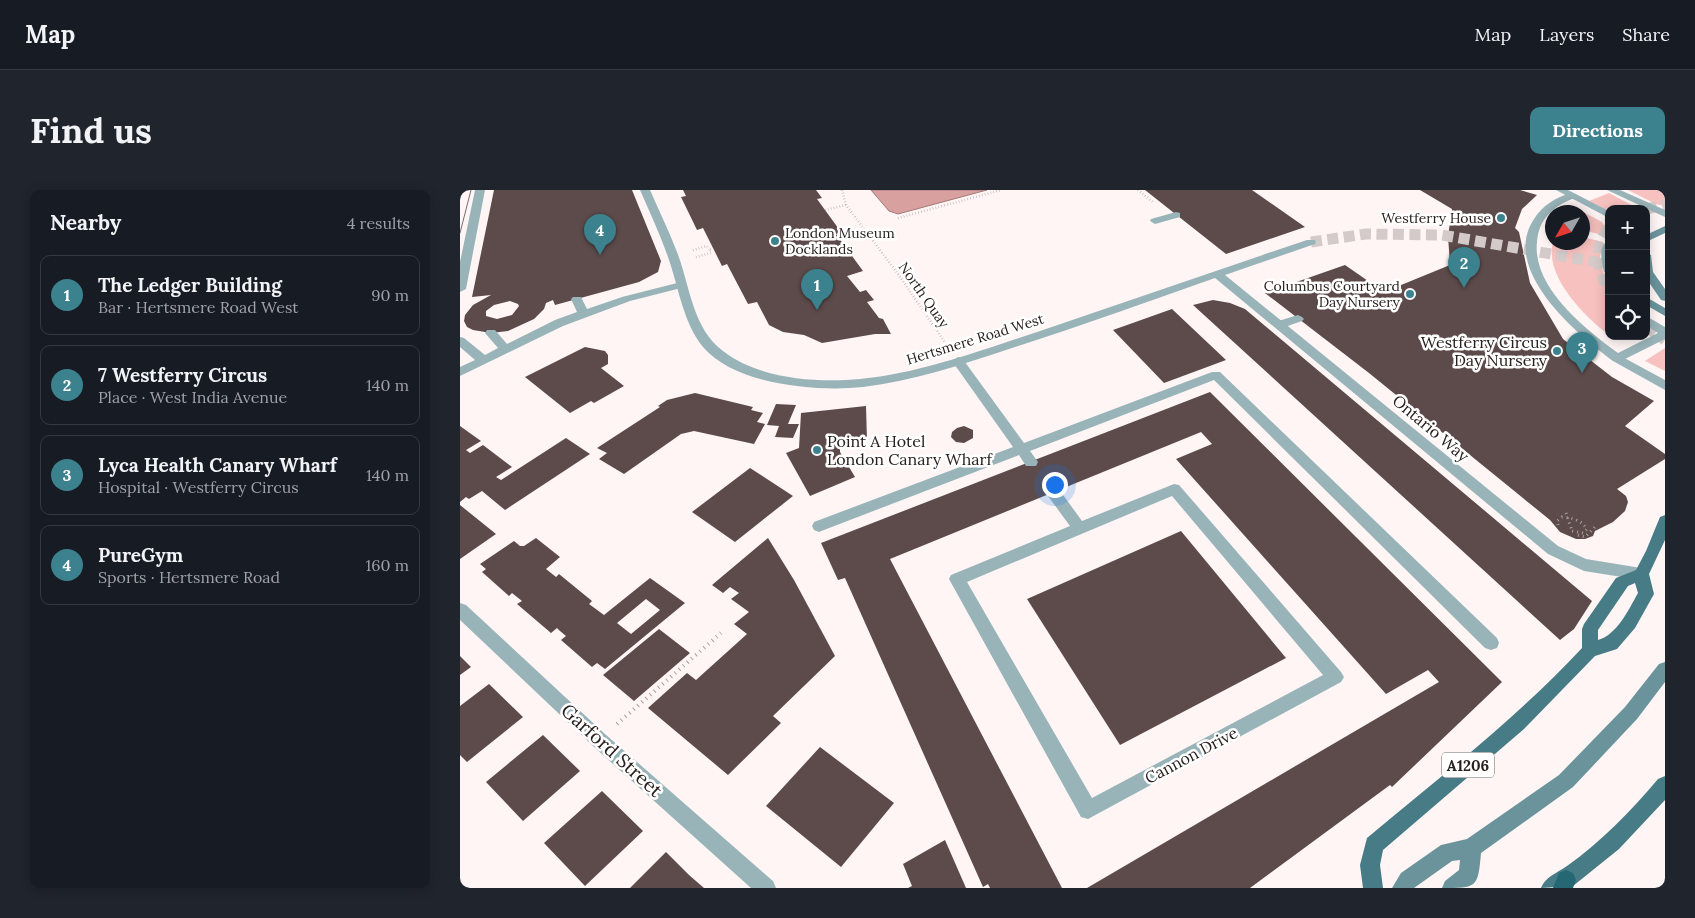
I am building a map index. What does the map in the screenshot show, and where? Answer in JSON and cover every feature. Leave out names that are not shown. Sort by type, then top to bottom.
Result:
[{"type":"main road","points":[[1590,650],[1590,629],[1622,582],[1642,574],[1665,521]]},
{"type":"main road","name":"A1206","points":[[1374,888],[1370,865],[1374,845],[1518,723],[1590,650],[1610,644],[1629,623],[1646,594],[1642,574]]},
{"type":"main road","points":[[1560,885],[1626,828],[1665,785]]},
{"type":"street","points":[[460,289],[480,190]]},
{"type":"street","name":"Hertsmere Road West","points":[[645,190],[673,255],[695,325],[704,339],[718,354],[740,366],[767,375],[827,384],[859,384],[908,376],[1090,319],[1311,242]]},
{"type":"street","points":[[1561,190],[1605,213]]},
{"type":"street","points":[[1612,190],[1665,214]]},
{"type":"street","points":[[1571,196],[1554,203],[1538,218],[1532,234],[1532,257],[1544,286],[1566,315],[1598,344],[1617,358],[1665,386]]},
{"type":"street","points":[[1595,208],[1605,218]]},
{"type":"street","points":[[1155,221],[1176,215]]},
{"type":"street","points":[[1650,236],[1665,229]]},
{"type":"street","name":"Ontario Way","points":[[1217,274],[1553,550],[1584,565],[1642,574]]},
{"type":"street","points":[[1650,275],[1665,298]]},
{"type":"street","points":[[460,372],[559,323],[626,299],[682,285]]},
{"type":"street","points":[[577,299],[584,314]]},
{"type":"street","points":[[1650,303],[1665,313]]},
{"type":"street","points":[[1279,325],[1298,319]]},
{"type":"street","points":[[1617,358],[1665,333],[1650,322]]},
{"type":"street","points":[[491,333],[505,349]]},
{"type":"street","points":[[460,341],[483,360]]},
{"type":"street","points":[[958,361],[1031,462]]},
{"type":"street","points":[[819,526],[1216,375],[1490,643]]},
{"type":"street","name":"Cannon Drive","points":[[1174,489],[1335,677],[1088,810],[957,579],[1079,528],[1174,489]]},
{"type":"street","points":[[1053,492],[1079,528]]},
{"type":"street","name":"Garford Street","points":[[460,610],[599,740],[766,888]]},
{"type":"street","points":[[1402,888],[1408,880],[1448,852],[1471,848],[1566,781],[1631,713],[1665,669]]},
{"type":"street","points":[[1452,888],[1468,875],[1471,848]]},
{"type":"path","name":"North Quay","points":[[842,190],[846,205],[898,274],[958,361]]},
{"type":"path","points":[[898,218],[1001,190]]},
{"type":"path","points":[[825,210],[846,205]]},
{"type":"path","points":[[698,248],[707,246],[709,249],[713,248]]},
{"type":"path","points":[[702,255],[711,253],[709,249]]},
{"type":"path","points":[[1563,530],[1559,527],[1557,521],[1562,516],[1574,518],[1584,523],[1587,529],[1582,533],[1572,531]]},
{"type":"path","points":[[1567,533],[1585,536],[1595,527]]},
{"type":"path","points":[[599,740],[721,633]]},
{"type":"shaded area","points":[[871,190],[987,190],[898,214],[889,211]]},
{"type":"shaded area","points":[[1628,190],[1665,190],[1665,206],[1656,204]]},
{"type":"shaded area","points":[[1609,193],[1632,205],[1605,205],[1605,209],[1589,201]]},
{"type":"shaded area","points":[[1590,216],[1602,222],[1605,226],[1605,236],[1590,232]]},
{"type":"shaded area","points":[[1590,239],[1603,242],[1600,257],[1605,278],[1605,332],[1578,307],[1569,295],[1560,282],[1552,256],[1552,250],[1590,250]]},
{"type":"shaded area","points":[[1665,348],[1665,371],[1645,361]]},
{"type":"building","points":[[494,190],[632,190],[661,261],[658,272],[639,282],[555,305],[553,300],[546,303],[544,309],[534,319],[508,331],[491,333],[467,327],[464,321],[465,315],[473,305],[491,295],[472,297]],"holes":[[[510,301],[519,306],[512,315],[497,319],[486,316],[486,311],[494,305]]]},
{"type":"building","name":"London Museum Docklands","points":[[683,190],[816,190],[822,198],[817,199],[841,232],[836,234],[863,271],[847,276],[860,292],[866,290],[874,300],[867,302],[879,318],[883,319],[891,334],[875,334],[822,343],[804,335],[783,332],[769,325],[757,302],[748,304],[727,264],[722,266],[703,228],[697,230],[681,197],[686,196]]},
{"type":"building","points":[[1145,190],[1252,190],[1305,227],[1226,254]]},
{"type":"building","points":[[1420,190],[1520,190],[1537,195],[1522,209],[1515,228],[1519,232],[1530,283],[1563,339],[1612,377],[1654,401],[1625,426],[1665,454],[1665,459],[1617,489],[1626,496],[1628,502],[1625,511],[1613,522],[1595,531],[1593,536],[1585,539],[1576,539],[1560,532],[1550,520],[1369,373],[1265,293],[1345,265],[1384,292],[1450,265],[1448,236],[1452,209]]},
{"type":"building","points":[[1213,300],[1230,303],[1245,309],[1592,601],[1574,629],[1560,640],[1193,305]]},
{"type":"building","points":[[1172,309],[1226,360],[1164,383],[1113,330]]},
{"type":"building","points":[[585,347],[605,351],[608,355],[608,364],[601,368],[624,386],[594,403],[591,401],[570,413],[525,377]]},
{"type":"building","points":[[1210,392],[1502,682],[1392,787],[1390,785],[1250,888],[1087,888],[1439,682],[1428,670],[1386,694],[1176,459],[1212,444],[1201,432],[890,559],[1062,888],[990,888],[988,884],[983,887],[845,578],[838,580],[821,543]]},
{"type":"building","points":[[695,393],[753,407],[751,410],[763,413],[757,422],[765,424],[754,444],[694,431],[681,434],[624,474],[599,459],[607,453],[597,448],[660,407],[658,406],[667,400]]},
{"type":"building","points":[[776,404],[796,405],[788,424],[799,424],[793,438],[775,437],[779,426],[767,425]]},
{"type":"building","name":"Point A Hotel London Canary Wharf","points":[[866,406],[867,441],[840,445],[840,452],[855,477],[810,496],[786,453],[799,448],[801,413]]},
{"type":"building","points":[[460,426],[481,441],[466,450],[470,453],[483,445],[512,467],[496,477],[501,480],[566,438],[590,454],[505,510],[482,491],[469,499],[466,497],[460,502]]},
{"type":"building","points":[[964,426],[973,430],[973,438],[964,443],[956,442],[951,437],[952,432]]},
{"type":"building","points":[[750,468],[793,496],[735,542],[692,512]]},
{"type":"building","points":[[460,505],[496,534],[460,559]]},
{"type":"building","points":[[1181,531],[1286,658],[1120,745],[1027,599]]},
{"type":"building","points":[[536,538],[560,557],[546,569],[556,577],[559,574],[592,601],[589,604],[604,615],[650,578],[685,603],[605,669],[597,663],[592,667],[561,640],[566,636],[557,628],[551,633],[517,604],[522,601],[512,593],[509,596],[482,572],[486,569],[480,564],[514,541],[520,546],[524,546]],"holes":[[[646,599],[660,610],[631,634],[617,623]]]},
{"type":"building","points":[[768,538],[794,580],[835,656],[773,716],[781,723],[728,775],[648,708],[687,673],[696,680],[747,634],[734,624],[749,612],[731,599],[739,593],[730,587],[723,593],[712,585]]},
{"type":"building","points":[[659,629],[690,653],[634,701],[603,675]]},
{"type":"building","points":[[460,656],[471,667],[460,675]]},
{"type":"building","points":[[489,684],[523,717],[467,762],[460,755],[460,706]]},
{"type":"building","points":[[543,735],[580,771],[523,821],[486,782]]},
{"type":"building","points":[[820,747],[894,803],[841,867],[766,806]]},
{"type":"building","points":[[602,791],[643,831],[585,886],[544,843]]},
{"type":"building","points":[[945,840],[966,888],[908,888],[912,886],[903,864]]},
{"type":"building","points":[[666,852],[689,875],[704,888],[630,888]]},
{"type":"tunnel","points":[[1650,208],[1665,205]]},
{"type":"tunnel","points":[[1311,242],[1366,234],[1442,235],[1597,262]]},
{"type":"tunnel","points":[[1605,234],[1598,251],[1599,266],[1605,281]]},
{"type":"tunnel","points":[[1650,330],[1665,340]]},
{"type":"tram line","points":[[460,233],[471,190]]},
{"type":"place","name":"Westferry House","points":[[1501,218]]},
{"type":"place","name":"London Museum Docklands","points":[[775,241]]},
{"type":"place","name":"PureGym","points":[[600,255]]},
{"type":"place","name":"7 Westferry Circus","points":[[1464,288]]},
{"type":"place","name":"Columbus Courtyard Day Nursery","points":[[1410,294]]},
{"type":"place","name":"The Ledger Building","points":[[817,310]]},
{"type":"place","name":"Westferry Circus Day Nursery","points":[[1557,351]]},
{"type":"place","name":"Lyca Health Canary Wharf","points":[[1582,373]]},
{"type":"place","name":"Point A Hotel London Canary Wharf","points":[[817,450]]}]
